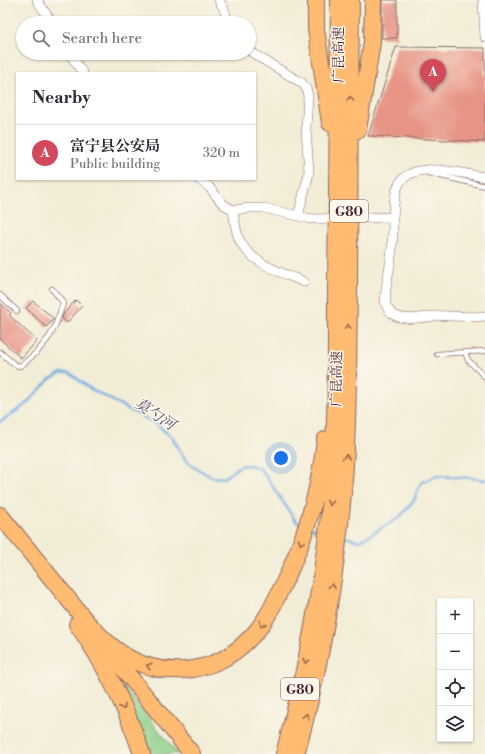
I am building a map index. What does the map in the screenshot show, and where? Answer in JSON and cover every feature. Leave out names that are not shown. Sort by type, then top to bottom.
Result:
[{"type":"highway","points":[[316,0],[316,29],[343,179]]},
{"type":"highway","name":"广昆高速","points":[[336,422],[337,255],[343,179],[338,0]]},
{"type":"highway","name":"广昆高速","points":[[296,754],[314,686],[320,624],[322,570],[333,470],[351,0]]},
{"type":"highway","points":[[343,179],[372,42],[373,0]]},
{"type":"highway","points":[[80,622],[98,634],[115,650],[134,661],[156,668],[190,670],[212,664],[242,647],[258,630],[264,621],[296,558],[311,513],[321,467],[336,422]]},
{"type":"highway","points":[[0,515],[181,754]]},
{"type":"highway","points":[[0,528],[192,754]]},
{"type":"highway","points":[[80,622],[130,722],[142,754]]},
{"type":"highway","name":"广昆高速","points":[[284,754],[302,684],[320,624]]},
{"type":"street","points":[[37,0],[47,16]]},
{"type":"street","points":[[219,0],[226,16]]},
{"type":"street","points":[[484,0],[485,37]]},
{"type":"street","points":[[256,55],[302,83],[306,88],[308,96],[306,129],[308,178],[298,216]]},
{"type":"street","points":[[74,60],[82,72]]},
{"type":"street","points":[[485,177],[443,170],[425,170],[412,172],[401,180],[396,191],[391,257],[386,288],[387,307],[391,313],[398,317],[485,316]]},
{"type":"street","points":[[199,180],[209,187],[223,204],[233,210],[264,208],[313,219],[393,217]]},
{"type":"street","points":[[233,210],[235,229],[240,243],[249,254],[265,265],[304,282]]},
{"type":"lane","points":[[425,170],[430,174],[485,186]]},
{"type":"lane","points":[[0,352],[18,366],[33,356],[53,330],[62,306],[62,301],[52,289]]},
{"type":"lane","points":[[0,296],[17,311]]},
{"type":"lane","points":[[437,354],[485,351]]},
{"type":"lane","points":[[465,352],[468,360],[485,377]]},
{"type":"green space","points":[[123,686],[178,754],[150,754]]},
{"type":"building","points":[[382,0],[397,0],[397,38],[382,38]]},
{"type":"building","points":[[396,47],[485,48],[485,142],[368,136]]},
{"type":"building","points":[[76,300],[82,306],[67,323],[62,318],[64,313]]},
{"type":"building","points":[[33,301],[54,319],[46,327],[26,308]]},
{"type":"building","points":[[0,303],[11,313],[9,315],[37,341],[21,358],[0,339]]},
{"type":"waterway","name":"莫勺河","points":[[0,422],[25,405],[50,379],[61,373],[70,373],[89,388],[156,424],[172,437],[185,459],[194,467],[212,477],[224,478],[240,466],[249,465],[259,468],[295,520],[301,525]]},
{"type":"waterway","name":"莫勺河","points":[[344,537],[360,541],[400,517],[414,500],[421,483],[436,476],[485,480]]},
{"type":"waterway","name":"莫勺河","points":[[311,528],[322,531]]},
{"type":"place","name":"富宁县公安局","points":[[433,92]]}]
